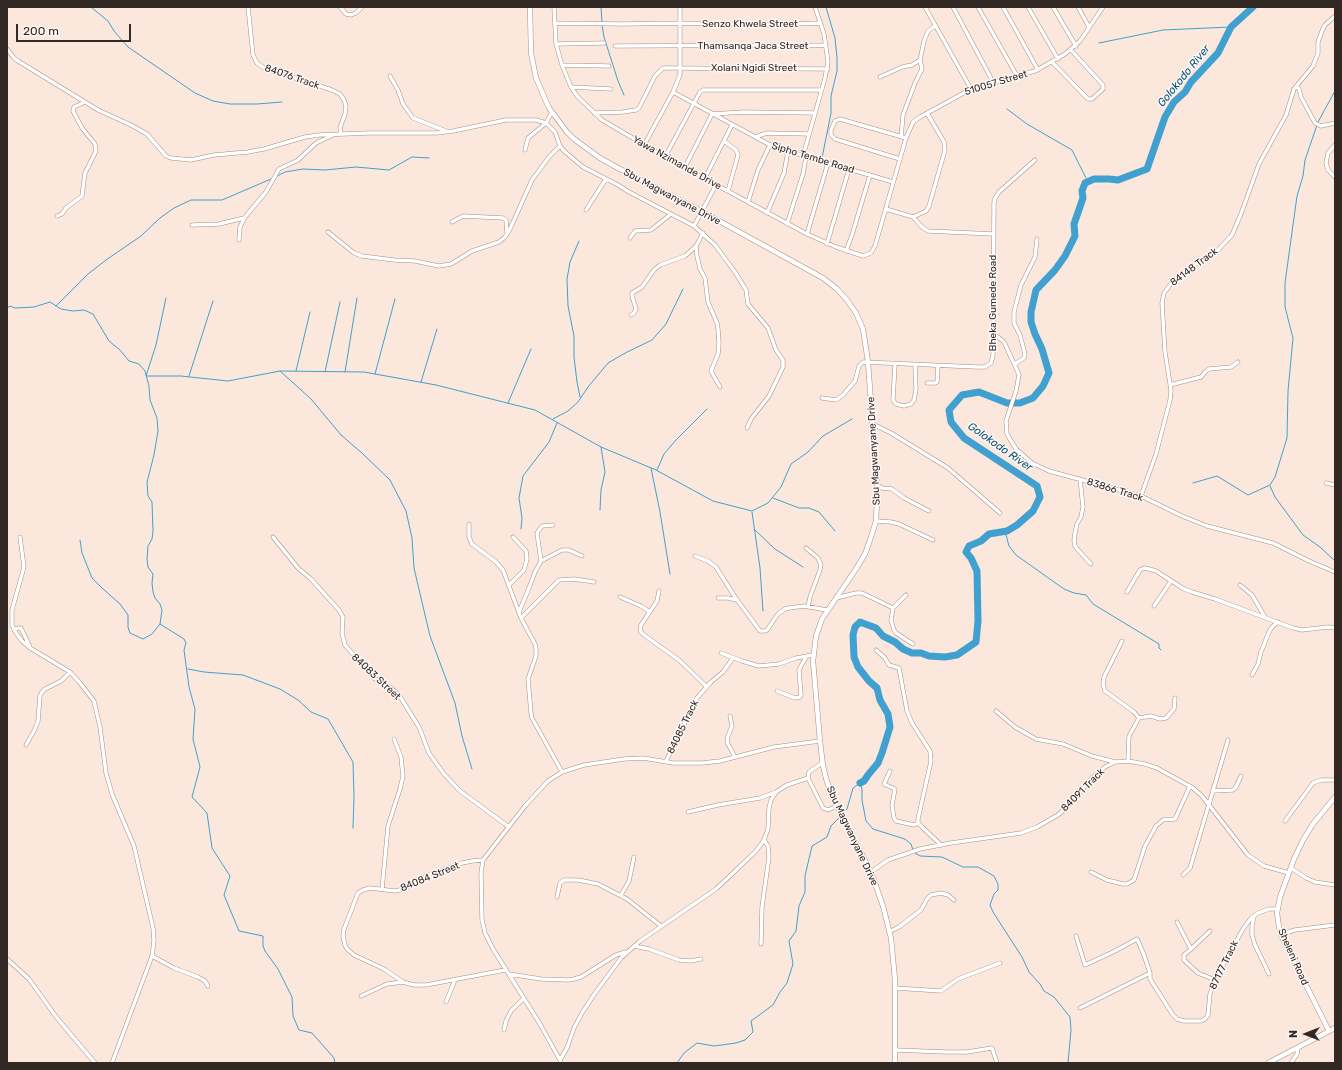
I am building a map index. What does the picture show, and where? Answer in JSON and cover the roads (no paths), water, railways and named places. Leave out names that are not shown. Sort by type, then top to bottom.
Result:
[{"type":"main road","name":"Sbu Magwanyane Drive","points":[[530,7],[530,42],[533,66],[540,90],[561,126],[574,139],[600,158],[823,278],[837,289],[852,306],[860,321],[865,338],[868,362],[877,485],[876,521],[865,554],[822,619],[810,655],[822,763],[826,782],[871,872],[890,932],[894,958],[895,1063]]},
{"type":"main road","name":"Sheleni Road","points":[[1329,1031],[1282,937],[1278,923],[1278,909],[1280,897],[1299,848],[1310,828],[1335,797]]},
{"type":"main road","points":[[1268,1063],[1335,1028]]},
{"type":"street","name":"84076 Track","points":[[248,7],[253,55],[257,62],[264,68],[340,94],[346,106],[346,114],[340,128],[341,134]]},
{"type":"street","points":[[340,7],[346,14],[351,15],[356,13],[362,7]]},
{"type":"street","name":"Yawa Nzimande Drive","points":[[554,7],[556,44],[562,65],[571,87],[577,96],[602,120],[665,157],[787,224],[846,251],[863,256],[868,255]]},
{"type":"street","points":[[644,145],[678,81],[680,68],[680,7]]},
{"type":"street","points":[[787,224],[798,189],[809,134],[828,69],[826,45],[815,7]]},
{"type":"street","points":[[925,7],[970,89]]},
{"type":"street","points":[[953,7],[993,82]]},
{"type":"street","points":[[978,7],[1017,76]]},
{"type":"street","points":[[1003,7],[1038,70]]},
{"type":"street","points":[[1028,7],[1058,59]]},
{"type":"street","points":[[1053,7],[1076,46]]},
{"type":"street","points":[[1078,7],[1090,27]]},
{"type":"street","name":"510057 Street","points":[[868,255],[874,250],[906,138],[909,129],[914,122],[970,89],[1038,70],[1058,59],[1076,46],[1103,7]]},
{"type":"street","name":"84148 Track","points":[[1141,496],[1156,454],[1169,409],[1170,385],[1165,352],[1162,303],[1164,293],[1173,280],[1218,250],[1232,235],[1259,164],[1286,115],[1296,86],[1312,66],[1318,53],[1318,42],[1325,25],[1335,16]]},
{"type":"street","name":"Senzo Khwela Street","points":[[554,23],[769,25],[820,23]]},
{"type":"street","points":[[901,137],[903,115],[915,83],[922,70],[920,60],[926,36],[928,31],[935,26]]},
{"type":"street","points":[[556,44],[604,43]]},
{"type":"street","name":"Thamsanqa Jaca Street","points":[[615,46],[826,45]]},
{"type":"street","points":[[7,49],[18,61],[98,110],[140,129],[149,136],[168,157],[180,160],[248,152],[305,137],[319,135],[447,132],[506,120],[536,120],[546,123],[555,132],[560,146],[578,163],[694,226],[703,233],[729,261],[743,283],[746,290],[748,304],[768,328],[774,347],[783,363],[783,367],[769,396],[751,419],[747,428]]},
{"type":"street","points":[[1052,62],[1088,98],[1092,99],[1103,89],[1103,85],[1070,50]]},
{"type":"street","points":[[880,77],[902,67],[912,65],[920,60]]},
{"type":"street","points":[[562,65],[609,66]]},
{"type":"street","name":"Xolani Ngidi Street","points":[[594,113],[636,110],[658,72],[663,68],[828,69]]},
{"type":"street","points":[[390,76],[395,83],[403,104],[413,118],[447,132]]},
{"type":"street","points":[[1296,86],[1299,89],[1301,97],[1315,123],[1321,126],[1335,123]]},
{"type":"street","points":[[571,87],[611,89]]},
{"type":"street","points":[[665,157],[700,92],[705,90],[822,90]]},
{"type":"street","name":"Sipho Tembe Road","points":[[673,92],[770,145],[894,182]]},
{"type":"street","points":[[57,216],[82,196],[85,173],[96,151],[95,144],[82,128],[73,110],[74,107],[85,102]]},
{"type":"street","points":[[525,150],[528,138],[546,123],[552,112]]},
{"type":"street","points":[[685,167],[712,114],[744,112],[815,113]]},
{"type":"street","points":[[913,217],[926,211],[930,206],[945,150],[944,142],[927,113]]},
{"type":"street","points":[[900,159],[835,139],[830,133],[831,128],[835,121],[839,118],[906,138]]},
{"type":"street","points":[[704,178],[732,125]]},
{"type":"street","points":[[755,137],[767,133],[809,134]]},
{"type":"street","points":[[239,240],[240,227],[244,218],[266,192],[279,170],[298,160],[316,143],[334,135]]},
{"type":"street","points":[[724,141],[736,150],[738,155],[728,191]]},
{"type":"street","points":[[748,202],[758,170],[770,145]]},
{"type":"street","points":[[1335,145],[1328,154],[1326,163],[1328,170],[1335,177]]},
{"type":"street","points":[[328,232],[354,252],[362,256],[415,261],[439,266],[451,264],[472,251],[499,242],[508,234],[532,180],[560,146]]},
{"type":"street","points":[[767,213],[784,172],[788,151]]},
{"type":"street","name":"Bheka Gumede Road","points":[[868,362],[938,366],[988,366],[992,360],[993,335],[994,202],[996,195],[1035,160]]},
{"type":"street","points":[[807,234],[828,163]]},
{"type":"street","points":[[828,244],[849,169]]},
{"type":"street","points":[[846,251],[870,175]]},
{"type":"street","points":[[586,210],[606,179]]},
{"type":"street","points":[[694,226],[716,185]]},
{"type":"street","points":[[886,209],[913,217],[928,231],[993,234]]},
{"type":"street","points":[[630,238],[635,231],[651,230],[671,214]]},
{"type":"street","points":[[452,222],[463,216],[503,218],[506,220],[508,234]]},
{"type":"street","points":[[192,226],[219,224],[244,218]]},
{"type":"street","points":[[631,315],[636,312],[632,293],[642,287],[660,265],[685,256],[696,246],[703,233]]},
{"type":"street","points":[[1015,364],[1024,358],[1025,354],[1020,335],[1014,323],[1014,312],[1021,285],[1034,257],[1037,239]]},
{"type":"street","points":[[696,246],[698,261],[705,278],[708,302],[717,323],[719,343],[718,354],[711,371],[720,387]]},
{"type":"street","name":"83866 Track","points":[[993,335],[1004,342],[1018,370],[1018,379],[1006,421],[1006,430],[1016,449],[1024,457],[1037,466],[1054,472],[1141,496],[1182,516],[1207,526],[1272,543],[1308,562],[1335,572]]},
{"type":"street","points":[[822,398],[833,401],[839,399],[856,381],[859,366],[862,363],[868,362]]},
{"type":"street","points":[[1170,385],[1201,377],[1209,369],[1231,367],[1238,362]]},
{"type":"street","points":[[895,364],[894,400],[896,404],[904,406],[911,404],[914,400],[916,389],[916,365]]},
{"type":"street","points":[[927,383],[937,382],[938,366]]},
{"type":"street","points":[[872,424],[895,435],[948,468],[1000,513]]},
{"type":"street","points":[[1080,479],[1082,507],[1081,517],[1077,524],[1074,541],[1078,550],[1091,564]]},
{"type":"street","points":[[1326,483],[1335,485]]},
{"type":"street","points":[[877,485],[882,488],[892,489],[904,498],[929,511]]},
{"type":"street","points":[[876,521],[899,524],[932,540]]},
{"type":"street","points":[[469,524],[469,536],[472,544],[498,564],[509,585],[518,612],[533,639],[536,648],[536,656],[528,679],[532,718],[562,772]]},
{"type":"street","points":[[541,561],[537,533],[542,526],[553,525]]},
{"type":"street","name":"84083 Street","points":[[273,537],[298,568],[310,578],[341,612],[343,617],[342,639],[344,645],[374,678],[393,690],[399,696],[422,732],[429,753],[444,774],[460,791],[509,827]]},
{"type":"street","points":[[509,585],[524,570],[527,559],[526,551],[513,537]]},
{"type":"street","points":[[20,538],[24,567],[11,615],[14,630],[22,641],[30,648],[70,672],[87,690],[94,701],[102,740],[106,773],[112,794],[131,836],[140,868],[153,933],[154,941],[152,956],[112,1063]]},
{"type":"street","points":[[806,548],[818,558],[821,565],[808,607]]},
{"type":"street","points":[[518,612],[541,561],[557,552],[564,550],[582,556]]},
{"type":"street","points":[[695,556],[708,561],[716,567],[737,600],[749,614],[758,629],[762,632],[767,630],[773,620],[785,609],[798,606],[827,610]]},
{"type":"street","points":[[1127,592],[1142,568],[1149,569],[1156,571],[1184,589],[1302,630],[1328,627],[1335,628]]},
{"type":"street","points":[[521,618],[559,580],[574,579],[594,582]]},
{"type":"street","points":[[1154,606],[1171,581]]},
{"type":"street","points":[[1240,585],[1252,595],[1265,617]]},
{"type":"street","points":[[659,591],[657,600],[641,625],[641,633],[679,660],[706,686]]},
{"type":"street","points":[[835,598],[862,593],[893,608]]},
{"type":"street","points":[[906,595],[893,608],[891,620],[896,633],[913,644]]},
{"type":"street","points":[[620,597],[641,606],[650,612]]},
{"type":"street","points":[[718,598],[737,600]]},
{"type":"street","points":[[1252,675],[1257,668],[1268,632],[1278,622]]},
{"type":"street","points":[[14,630],[21,628],[30,648]]},
{"type":"street","points":[[1122,641],[1104,677],[1103,686],[1109,695],[1134,712],[1139,718]]},
{"type":"street","points":[[876,650],[885,658],[889,665],[899,668],[907,711],[912,723],[930,751],[931,762],[923,802],[918,816],[918,823],[941,845]]},
{"type":"street","points":[[720,653],[759,666],[779,664],[810,655]]},
{"type":"street","points":[[777,691],[795,698],[800,697],[799,670],[803,661],[810,655]]},
{"type":"street","name":"84085 Track","points":[[666,762],[692,706],[706,686],[723,672],[732,658]]},
{"type":"street","points":[[26,745],[38,721],[40,696],[42,692],[61,681],[70,672]]},
{"type":"street","points":[[1139,718],[1151,716],[1166,718],[1173,710],[1175,698]]},
{"type":"street","points":[[996,712],[1015,727],[1036,739],[1063,744],[1092,756],[1115,762]]},
{"type":"street","points":[[730,716],[732,726],[727,742],[735,756]]},
{"type":"street","points":[[1128,761],[1129,736],[1139,718]]},
{"type":"street","points":[[382,889],[388,826],[403,776],[401,757],[394,739]]},
{"type":"street","points":[[1183,875],[1190,868],[1228,740]]},
{"type":"street","points":[[560,1061],[524,998],[505,970],[488,940],[483,927],[483,860],[525,806],[541,788],[562,772],[584,765],[642,758],[666,762],[702,763],[774,747],[820,741]]},
{"type":"street","name":"84091 Track","points":[[871,872],[888,860],[914,851],[977,838],[1021,833],[1045,824],[1064,810],[1102,769],[1115,762],[1128,761],[1146,764],[1157,768],[1190,786],[1209,804],[1245,851],[1254,860],[1264,866],[1290,871],[1315,882],[1335,885]]},
{"type":"street","points":[[822,763],[809,772],[808,778],[823,808],[828,810],[838,808]]},
{"type":"street","points":[[890,771],[884,784],[896,789],[892,805],[894,818],[896,821],[914,825],[918,823]]},
{"type":"street","points":[[1212,791],[1233,790],[1236,788],[1241,776]]},
{"type":"street","points":[[688,812],[760,798],[776,792],[787,785],[808,778]]},
{"type":"street","points":[[1285,821],[1313,783],[1321,780],[1335,780]]},
{"type":"street","points":[[1090,872],[1107,880],[1123,884],[1127,884],[1134,880],[1145,846],[1156,826],[1163,820],[1176,819],[1190,786]]},
{"type":"street","points":[[560,1061],[582,1013],[598,989],[627,952],[661,926],[721,885],[756,851],[764,840],[768,829],[769,808],[771,800],[776,792]]},
{"type":"street","points":[[761,944],[762,907],[770,856],[768,846],[764,840]]},
{"type":"street","points":[[621,895],[629,881],[634,857]]},
{"type":"street","name":"84084 Street","points":[[403,982],[384,969],[350,952],[347,949],[344,941],[344,929],[358,894],[367,888],[396,890],[404,889],[428,876],[462,863],[483,860]]},
{"type":"street","points":[[556,897],[560,883],[567,879],[598,884],[621,895],[661,926]]},
{"type":"street","points":[[890,932],[921,910],[931,895],[948,895],[954,900]]},
{"type":"street","name":"87177 Track","points":[[1150,973],[1151,983],[1177,1019],[1205,1019],[1208,1015],[1210,994],[1215,980],[1243,929],[1258,913],[1269,909],[1278,909]]},
{"type":"street","points":[[1254,916],[1252,935],[1255,945],[1269,974]]},
{"type":"street","points":[[1177,922],[1190,949]]},
{"type":"street","points":[[1282,937],[1286,933],[1295,930],[1335,925]]},
{"type":"street","points":[[1210,931],[1184,956],[1185,961],[1198,973],[1215,980]]},
{"type":"street","points":[[1076,936],[1085,965],[1137,939],[1150,973],[1080,1008]]},
{"type":"street","points":[[634,946],[650,949],[679,960],[690,961],[701,959]]},
{"type":"street","points":[[509,974],[541,979],[574,979],[581,977],[616,955],[627,952]]},
{"type":"street","points":[[152,956],[174,968],[198,976],[205,981],[208,986]]},
{"type":"street","points":[[7,959],[29,979],[57,1018],[95,1063]]},
{"type":"street","points":[[895,988],[941,991],[958,979],[1000,963]]},
{"type":"street","points":[[361,996],[387,984],[403,982],[414,985],[422,985],[505,970]]},
{"type":"street","points":[[446,1002],[455,980]]},
{"type":"street","points":[[504,1030],[506,1021],[511,1011],[524,998]]},
{"type":"street","points":[[1291,1063],[1297,1054],[1298,1047]]},
{"type":"street","points":[[895,1050],[967,1052],[992,1048],[997,1063]]},
{"type":"waterway","points":[[91,7],[108,21],[114,31],[128,47],[195,93],[213,101],[230,104],[282,102]]},
{"type":"waterway","points":[[601,7],[602,22]]},
{"type":"waterway","points":[[822,158],[831,113],[831,96],[837,71],[835,38],[826,7]]},
{"type":"waterway","name":"Golokodo River","points":[[860,783],[864,781],[878,763],[890,727],[888,714],[880,700],[877,688],[869,681],[858,667],[854,657],[853,635],[855,627],[860,622],[876,628],[883,636],[895,642],[903,649],[912,653],[921,653],[929,656],[945,657],[957,655],[976,642],[978,621],[977,571],[971,558],[966,552],[969,546],[981,541],[989,534],[1007,531],[1017,525],[1033,511],[1040,497],[1037,486],[964,438],[951,422],[949,410],[962,395],[979,392],[1007,403],[1020,403],[1033,398],[1043,386],[1049,373],[1042,349],[1031,322],[1031,312],[1036,290],[1055,270],[1065,256],[1075,236],[1074,224],[1083,198],[1082,191],[1085,183],[1094,179],[1118,180],[1147,169],[1165,117],[1174,102],[1185,92],[1191,82],[1218,53],[1231,27],[1253,7]]},
{"type":"waterway","points":[[602,25],[604,37],[624,95]]},
{"type":"waterway","points":[[1099,43],[1163,30],[1231,27]]},
{"type":"waterway","points":[[1318,122],[1335,91]]},
{"type":"waterway","points":[[1007,109],[1027,124],[1072,150],[1088,182]]},
{"type":"waterway","points":[[1193,483],[1217,476],[1248,495],[1270,485],[1275,477],[1287,438],[1288,391],[1293,338],[1285,307],[1285,283],[1297,196],[1303,176],[1305,160],[1317,125]]},
{"type":"waterway","points":[[277,176],[285,172],[303,169],[325,170],[356,167],[389,170],[412,157],[429,158]]},
{"type":"waterway","points":[[56,306],[88,274],[141,236],[160,218],[174,208],[191,200],[222,200],[271,179]]},
{"type":"waterway","points":[[579,241],[570,262],[567,279],[568,306],[574,336],[574,357],[580,397]]},
{"type":"waterway","points":[[553,419],[568,411],[578,402],[588,387],[608,363],[652,340],[666,324],[683,289]]},
{"type":"waterway","points":[[166,298],[156,345],[146,376],[181,376],[228,381],[280,371],[364,372],[436,385],[535,410],[601,447],[656,470],[713,501],[752,511],[768,503],[781,487],[791,464],[808,452],[823,436],[852,419]]},
{"type":"waterway","points":[[345,372],[357,298]]},
{"type":"waterway","points":[[375,374],[395,299]]},
{"type":"waterway","points":[[189,376],[213,301]]},
{"type":"waterway","points":[[7,308],[10,306],[15,308],[34,307],[50,302],[61,309],[73,311],[84,310],[93,314],[109,341],[120,350],[129,361],[139,364],[145,371],[149,386],[150,400],[157,418],[158,431],[147,482],[148,496],[152,502],[153,531],[152,539],[148,546],[147,559],[148,567],[153,574],[153,592],[162,610],[160,624],[184,639],[186,643],[184,650],[189,687],[195,709],[193,739],[200,767],[192,797],[207,813],[212,848],[230,876],[224,895],[239,931],[263,936],[263,946],[265,951],[278,969],[292,997],[293,1016],[299,1030],[312,1033],[334,1058],[335,1063]]},
{"type":"waterway","points":[[325,372],[340,302]]},
{"type":"waterway","points":[[296,371],[310,312]]},
{"type":"waterway","points":[[421,382],[437,329]]},
{"type":"waterway","points":[[508,403],[531,349]]},
{"type":"waterway","points":[[280,371],[311,399],[341,435],[390,480],[406,511],[412,538],[414,568],[430,636],[455,703],[462,736],[472,769]]},
{"type":"waterway","points":[[657,470],[664,454],[707,409]]},
{"type":"waterway","points":[[521,529],[522,518],[519,498],[523,476],[549,442],[557,423]]},
{"type":"waterway","points":[[600,510],[601,490],[605,472],[601,447]]},
{"type":"waterway","points":[[651,468],[670,574]]},
{"type":"waterway","points":[[1270,486],[1275,497],[1303,535],[1320,547],[1334,560]]},
{"type":"waterway","points":[[773,498],[799,508],[809,508],[819,512],[835,531]]},
{"type":"waterway","points":[[752,512],[760,568],[763,611]]},
{"type":"waterway","points":[[755,530],[775,549],[803,567]]},
{"type":"waterway","points":[[1005,531],[1009,546],[1016,555],[1064,589],[1074,593],[1086,595],[1093,604],[1159,644],[1159,648],[1161,650]]},
{"type":"waterway","points":[[80,540],[82,553],[92,578],[120,604],[128,615],[128,627],[130,633],[143,639],[152,634],[160,624]]},
{"type":"waterway","points":[[188,669],[204,672],[243,675],[280,689],[298,700],[311,712],[328,719],[353,762],[353,828]]},
{"type":"waterway","points":[[843,813],[847,809],[853,788],[860,783],[866,821],[873,829],[905,839],[911,844],[913,850]]},
{"type":"waterway","points":[[677,1063],[684,1053],[697,1043],[714,1046],[736,1043],[745,1040],[753,1032],[751,1021],[773,1005],[787,983],[793,964],[789,941],[796,931],[799,906],[805,892],[805,876],[812,846],[827,837],[831,826],[840,817]]},
{"type":"waterway","points":[[915,853],[920,856],[942,857],[963,867],[978,867],[994,876],[998,884],[998,890],[994,894],[990,905],[993,912],[1022,957],[1029,972],[1044,991],[1054,997],[1070,1017],[1071,1030],[1068,1063]]}]
